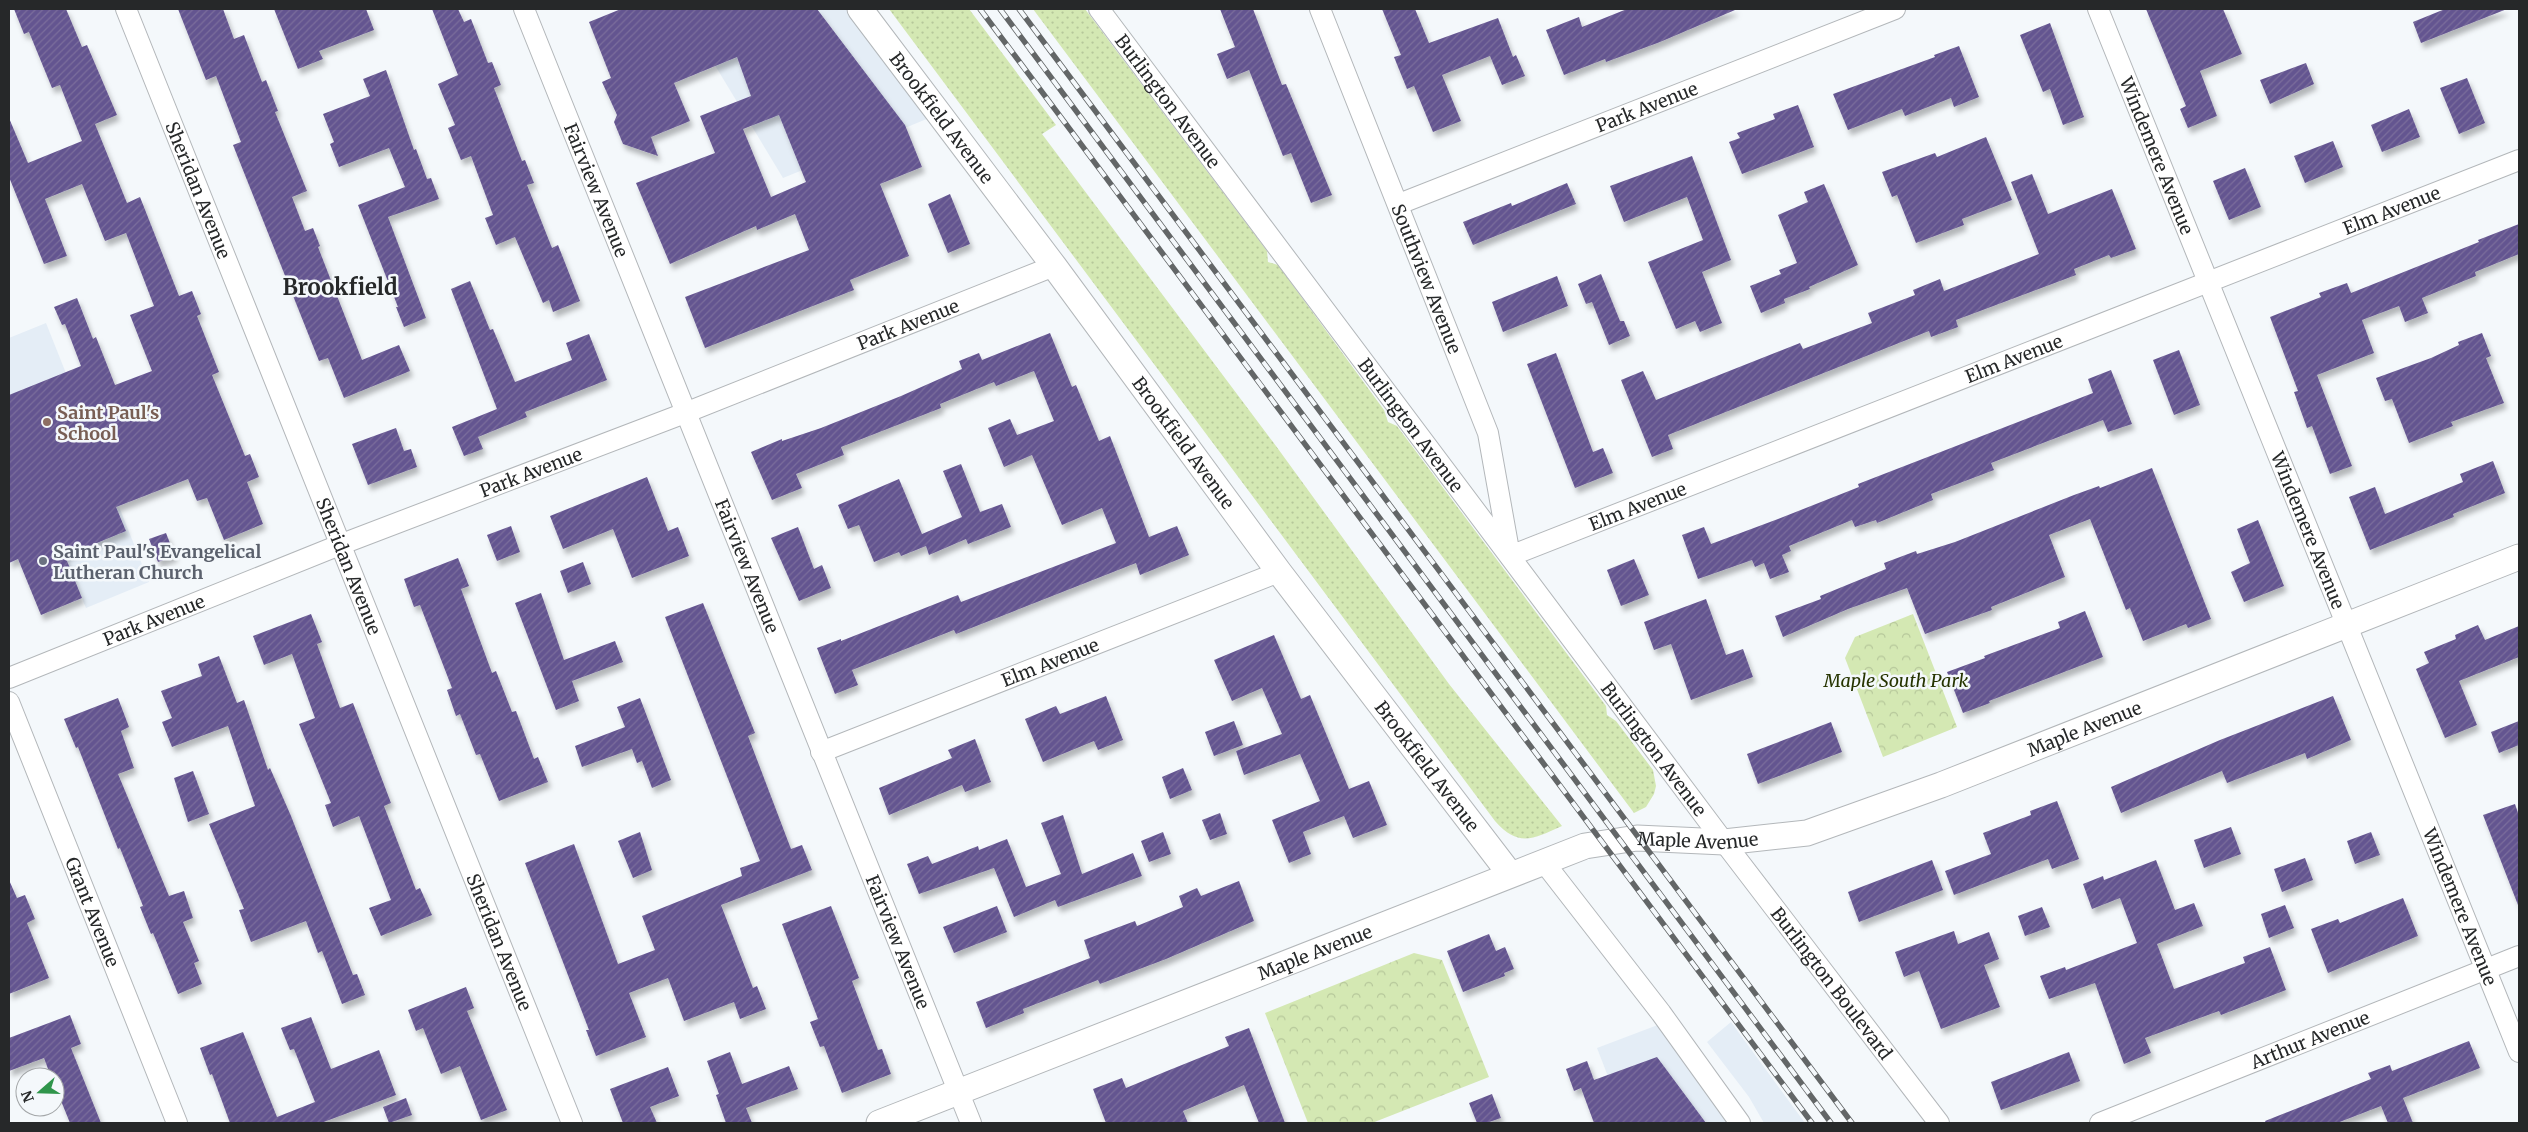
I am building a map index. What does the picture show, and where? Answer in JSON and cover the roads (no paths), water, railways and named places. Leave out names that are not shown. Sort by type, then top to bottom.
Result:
[{"type":"street","name":"Sheridan Avenue","points":[[126,9],[342,544],[572,1123]]},
{"type":"street","name":"Fairview Avenue","points":[[524,9],[971,1123]]},
{"type":"street","name":"Brookfield Avenue","points":[[860,9],[1054,266],[1279,572],[1510,874]]},
{"type":"street","name":"Burlington Avenue","points":[[1099,9],[1724,842]]},
{"type":"street","name":"Southview Avenue","points":[[1320,9],[1399,204],[1488,433],[1510,556]]},
{"type":"street","name":"Park Avenue","points":[[1399,204],[1895,9]]},
{"type":"street","name":"Windemere Avenue","points":[[2098,9],[2519,1052]]},
{"type":"street","name":"Elm Avenue","points":[[1510,556],[2519,160]]},
{"type":"street","name":"Park Avenue","points":[[9,678],[342,544],[685,413],[1054,266]]},
{"type":"street","name":"Maple Avenue","points":[[879,1123],[1585,846],[1638,838],[1724,842],[1807,833],[1892,804],[2348,626],[2519,557]]},
{"type":"street","name":"Elm Avenue","points":[[821,752],[1279,572]]},
{"type":"street","name":"Grant Avenue","points":[[9,702],[177,1123]]},
{"type":"street","name":"Burlington Boulevard","points":[[1724,842],[1939,1123]]},
{"type":"street","points":[[1543,861],[1661,1013],[1740,1123]]},
{"type":"street","name":"Arthur Avenue","points":[[2100,1123],[2519,956]]},
{"type":"railway","points":[[980,9],[1812,1123]]},
{"type":"railway","points":[[1000,9],[1831,1123]]},
{"type":"railway","points":[[1019,9],[1852,1123]]},
{"type":"place","name":"Saint Paul's School","points":[[47,422]]},
{"type":"place","name":"Saint Paul's Evangelical Lutheran Church","points":[[43,561]]},
{"type":"district","name":"Brookfield","points":[[340,287]]},
{"type":"park label","name":"Maple South Park","points":[[1896,680]]}]
